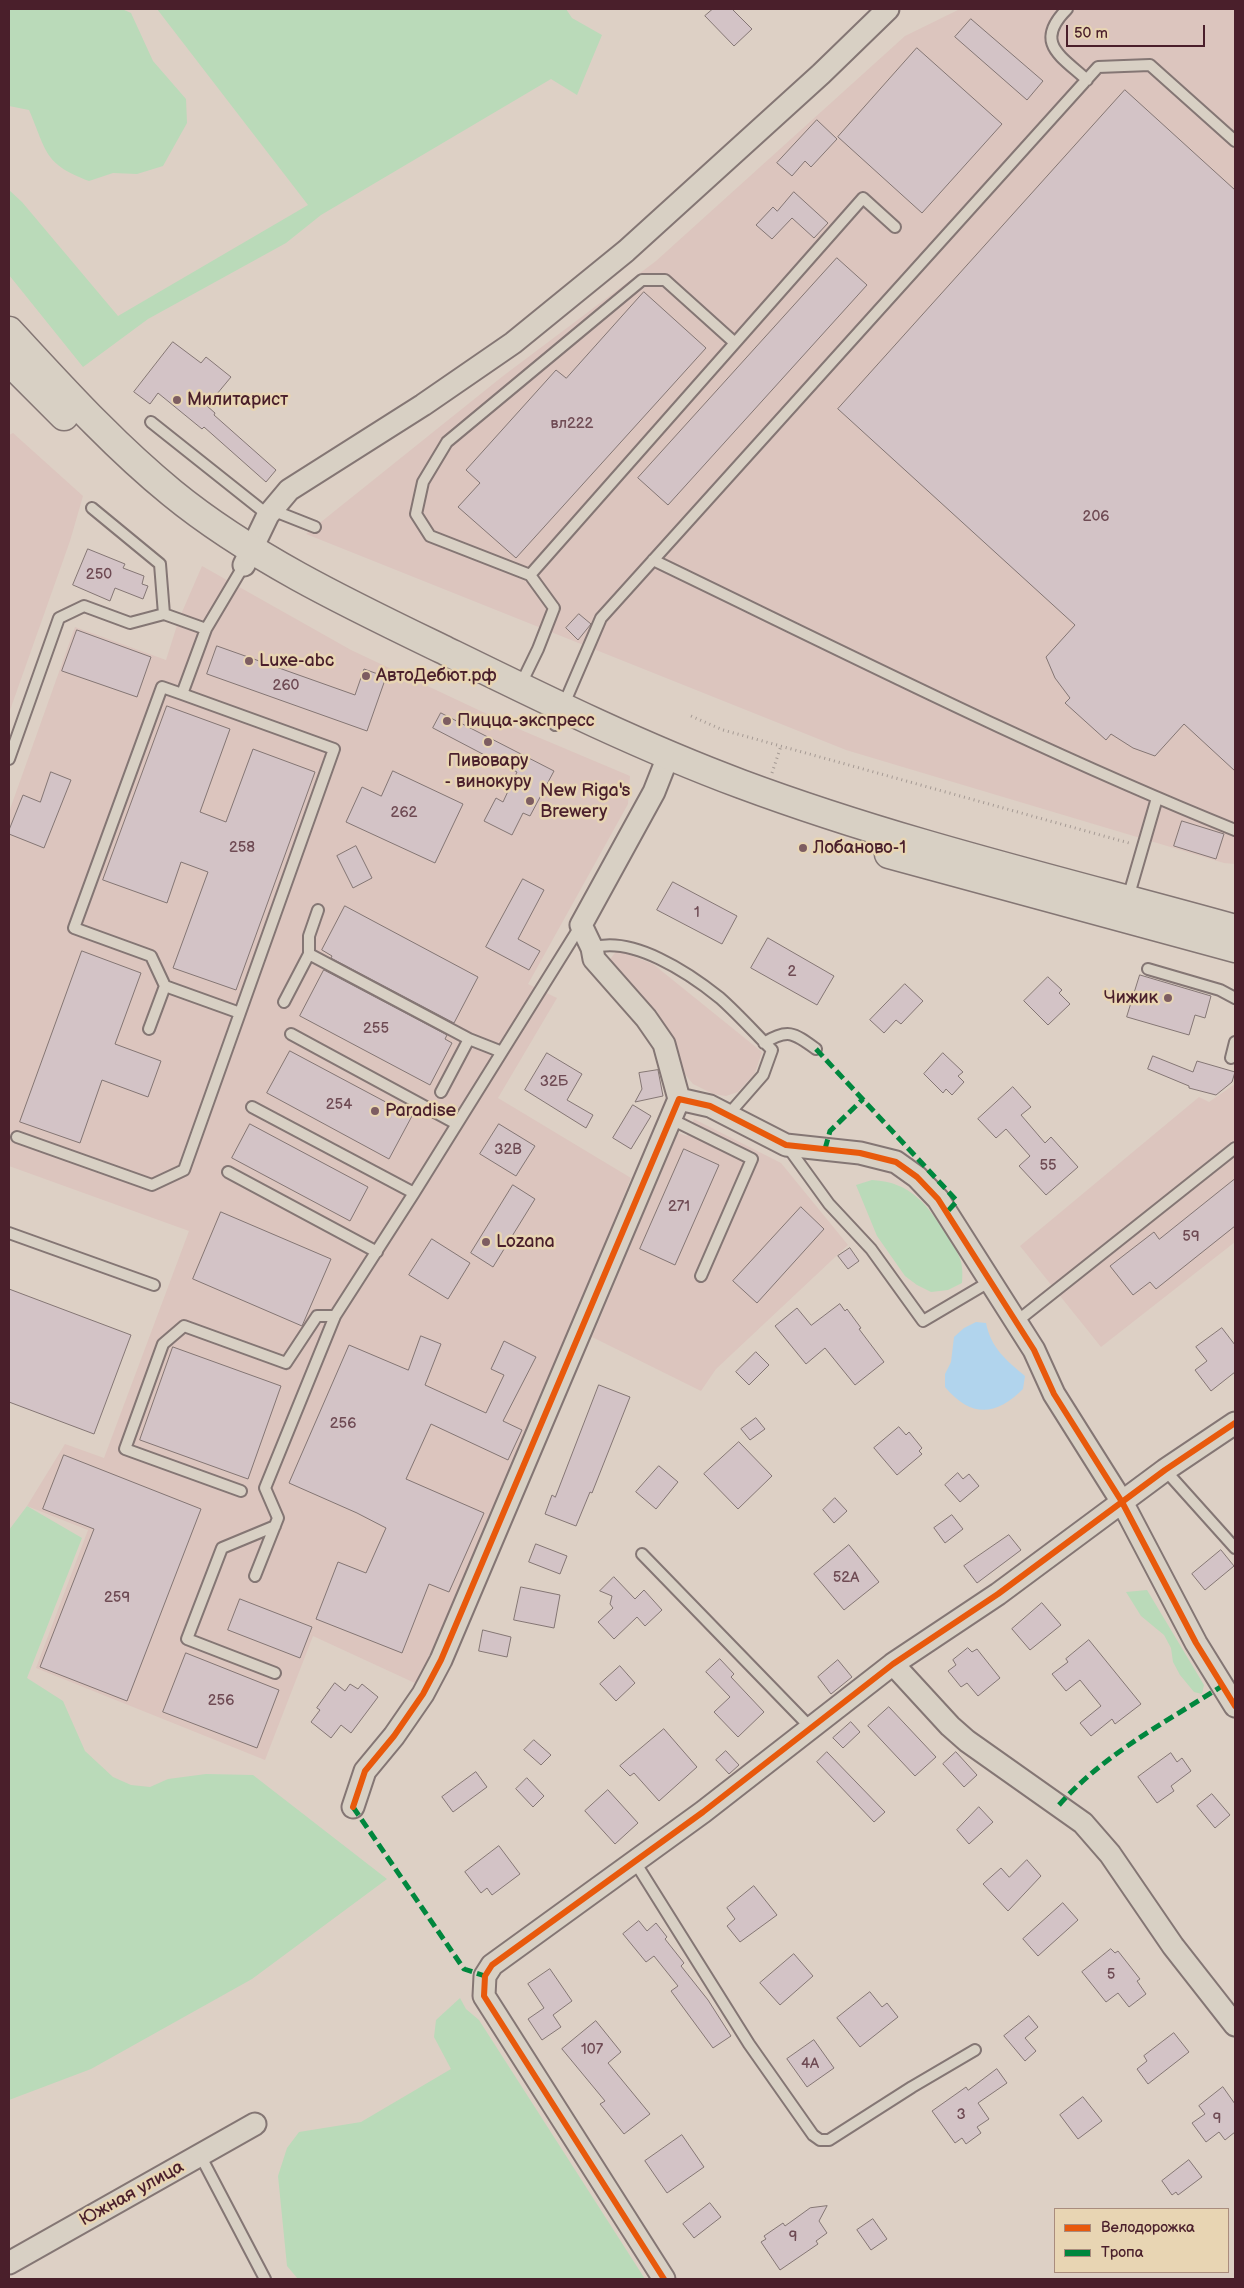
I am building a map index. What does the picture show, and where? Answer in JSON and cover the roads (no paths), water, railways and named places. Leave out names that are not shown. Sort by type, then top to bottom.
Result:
[{"type":"main road","points":[[9,330],[74,401],[171,492],[210,522],[248,556],[311,604],[371,635],[665,763],[767,813],[919,863],[1125,908],[1235,929]]},
{"type":"main road","points":[[9,361],[61,414],[161,505],[200,536],[248,556],[519,686],[559,716]]},
{"type":"main road","points":[[1125,908],[1235,948]]},
{"type":"street","points":[[248,556],[270,513],[289,490],[423,405],[521,337],[626,251],[821,74],[888,9]]},
{"type":"street","points":[[353,1807],[365,1771],[394,1736],[423,1694],[442,1660],[678,1099],[664,1044],[646,1018],[594,959],[592,948],[581,925],[654,792],[665,763]]},
{"type":"street","points":[[678,1099],[710,1106],[786,1145],[860,1153],[896,1162],[917,1177],[938,1199],[1034,1350],[1054,1394],[1122,1502],[1196,1643],[1235,1706]]},
{"type":"street","points":[[664,2279],[484,1996],[485,1976],[492,1965],[635,1862],[893,1664],[998,1594],[1165,1470],[1235,1423]]},
{"type":"street","points":[[893,1664],[950,1726],[967,1741],[1082,1823],[1110,1854],[1173,1946],[1235,2025]]},
{"type":"street","name":"Южная улица","points":[[9,2263],[255,2124]]},
{"type":"lane","points":[[1067,9],[1056,20],[1051,37],[1056,52],[1087,80]]},
{"type":"lane","points":[[559,716],[601,618],[1098,67],[1150,65],[1235,142]]},
{"type":"lane","points":[[530,575],[863,198],[895,227]]},
{"type":"lane","points":[[519,686],[538,649],[554,608],[530,575],[430,536],[416,514],[423,482],[446,442],[642,280],[665,280],[735,343]]},
{"type":"lane","points":[[151,422],[270,513],[315,527]]},
{"type":"lane","points":[[92,508],[160,564],[164,614]]},
{"type":"lane","points":[[182,694],[206,628],[248,556]]},
{"type":"lane","points":[[653,560],[900,680],[1157,798],[1235,830]]},
{"type":"lane","points":[[9,759],[59,618],[84,606],[130,623],[164,614],[206,628]]},
{"type":"lane","points":[[17,1137],[152,1185],[184,1170],[240,1013],[334,749],[162,687],[74,928],[151,956],[165,986],[240,1013]]},
{"type":"lane","points":[[1125,908],[1157,798]]},
{"type":"lane","points":[[284,1002],[310,954],[309,936],[318,910]]},
{"type":"lane","points":[[254,1576],[278,1518],[266,1488],[335,1316],[414,1194],[581,925]]},
{"type":"lane","points":[[592,948],[605,944],[635,949],[675,966],[720,998],[772,1050],[763,1075],[728,1115]]},
{"type":"lane","points":[[310,954],[468,1039],[502,1052]]},
{"type":"lane","points":[[1148,969],[1220,990],[1235,998]]},
{"type":"lane","points":[[149,1028],[165,986]]},
{"type":"lane","points":[[764,1042],[780,1033],[796,1034],[816,1049]]},
{"type":"lane","points":[[290,1034],[457,1124]]},
{"type":"lane","points":[[440,1092],[468,1039]]},
{"type":"lane","points":[[1231,1058],[1235,1042]]},
{"type":"lane","points":[[252,1107],[414,1194]]},
{"type":"lane","points":[[671,1119],[752,1159],[700,1276]]},
{"type":"lane","points":[[786,1145],[829,1204],[871,1249],[922,1321],[989,1282]]},
{"type":"lane","points":[[1016,1322],[1235,1148]]},
{"type":"lane","points":[[228,1172],[377,1252]]},
{"type":"lane","points":[[9,1233],[154,1285]]},
{"type":"lane","points":[[241,1491],[125,1449],[163,1344],[184,1326],[286,1363],[317,1316],[335,1316]]},
{"type":"lane","points":[[1165,1470],[1235,1548]]},
{"type":"lane","points":[[275,1526],[222,1548],[187,1639],[275,1673]]},
{"type":"lane","points":[[642,1554],[810,1727]]},
{"type":"lane","points":[[635,1862],[749,2044],[813,2135],[820,2140],[829,2140],[912,2087],[976,2050]]},
{"type":"lane","points":[[200,2155],[265,2279]]},
{"type":"water","points":[[976,1322],[986,1323],[988,1332],[1000,1353],[1025,1376],[1023,1389],[1013,1398],[1003,1404],[984,1410],[964,1404],[945,1387],[945,1374],[951,1362],[954,1337],[964,1328]]},
{"type":"place","name":"Милитарист","points":[[177,400]]},
{"type":"place","name":"Luxe-abc","points":[[249,661]]},
{"type":"place","name":"АвтоДебют.рф","points":[[366,676]]},
{"type":"place","name":"Пицца-экспресс","points":[[447,721]]},
{"type":"place","name":"Пивовару - винокуру","points":[[488,742]]},
{"type":"place","name":"New Riga's Brewery","points":[[530,801]]},
{"type":"place","name":"Лобаново-1","points":[[803,848]]},
{"type":"place","name":"Чижик","points":[[1168,998]]},
{"type":"place","name":"Paradise","points":[[375,1111]]},
{"type":"place","name":"Lozana","points":[[486,1242]]}]
